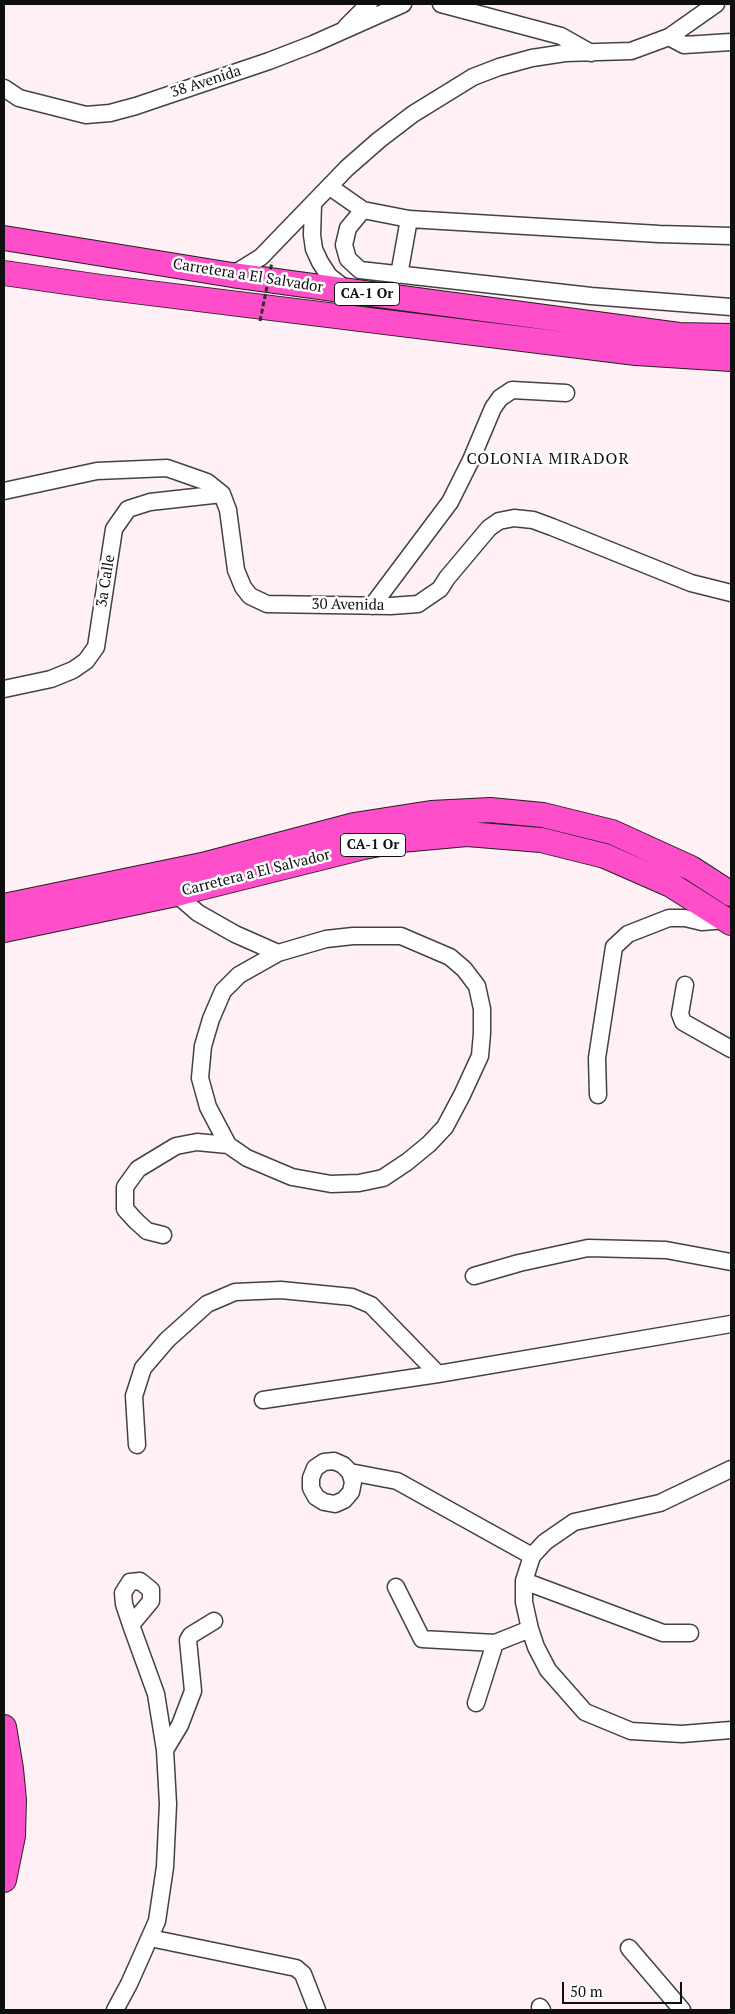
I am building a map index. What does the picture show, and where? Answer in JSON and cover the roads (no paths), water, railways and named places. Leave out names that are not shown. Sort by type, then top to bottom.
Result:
[{"type":"highway","name":"Carretera a El Salvador","points":[[4,238],[349,292],[679,335],[731,336]]},
{"type":"highway","points":[[12,274],[14,259],[22,253],[88,262],[108,254]]},
{"type":"highway","name":"Carretera a El Salvador","points":[[12,274],[101,287],[636,353],[731,358]]},
{"type":"highway","name":"Carretera a El Salvador","points":[[4,906],[192,867],[354,826],[431,813],[490,810],[543,814],[612,832],[691,868],[731,894]]},
{"type":"highway","name":"Carretera a El Salvador","points":[[4,930],[176,894],[364,847],[401,840],[467,834],[541,840],[605,856],[645,872],[690,908],[729,921]]},
{"type":"highway","points":[[4,1727],[12,1769],[14,1800],[12,1836],[4,1880]]},
{"type":"street","points":[[343,30],[369,4]]},
{"type":"street","name":"38 Avenida","points":[[4,88],[19,98],[86,114],[110,113],[268,61],[403,4]]},
{"type":"street","points":[[441,4],[560,36],[591,53]]},
{"type":"street","points":[[232,275],[262,257],[347,168],[399,124],[442,94],[498,66],[532,58],[565,53],[631,52],[669,37],[716,4]]},
{"type":"street","points":[[669,37],[684,45],[731,42]]},
{"type":"street","points":[[330,186],[363,210],[409,219],[659,234],[731,236]]},
{"type":"street","points":[[313,205],[312,235],[314,249],[329,276],[349,292]]},
{"type":"street","points":[[363,210],[348,228],[344,245],[348,259],[360,270],[591,296],[731,307]]},
{"type":"street","points":[[399,275],[409,219]]},
{"type":"street","points":[[372,606],[450,502],[471,460],[493,408],[500,398],[512,390],[566,393]]},
{"type":"street","points":[[4,491],[97,471],[167,468],[207,482],[222,494]]},
{"type":"street","name":"30 Avenida","points":[[222,494],[228,510],[236,570],[242,587],[250,596],[267,604],[372,606],[418,604],[440,589],[489,528],[499,521],[514,518],[533,520],[691,583],[731,593]]},
{"type":"street","name":"3a Calle","points":[[4,689],[51,679],[73,670],[86,661],[96,647],[114,529],[128,509],[150,502],[222,494]]},
{"type":"street","points":[[176,894],[198,913],[235,934],[278,953]]},
{"type":"street","points":[[598,1095],[597,1058],[614,947],[628,934],[690,908]]},
{"type":"street","points":[[353,936],[401,936],[450,957],[464,968],[477,986],[482,1009],[480,1056],[462,1095],[445,1127],[429,1144],[383,1178],[360,1183],[331,1184],[292,1177],[247,1158],[228,1145],[208,1107],[200,1078],[203,1046],[211,1019],[223,991],[239,975],[278,953],[326,939],[353,936]]},
{"type":"street","points":[[685,985],[680,1014],[683,1022],[731,1049]]},
{"type":"street","points":[[163,1235],[147,1231],[125,1209],[125,1187],[138,1169],[176,1146],[197,1142],[228,1145]]},
{"type":"street","points":[[474,1276],[519,1263],[588,1248],[666,1250],[731,1262]]},
{"type":"street","points":[[137,1445],[134,1396],[143,1368],[167,1340],[207,1304],[235,1292],[281,1290],[352,1297],[371,1305],[438,1374]]},
{"type":"street","points":[[263,1400],[438,1374],[731,1324]]},
{"type":"street","points":[[731,1469],[660,1503],[574,1522],[545,1542],[532,1556],[524,1581],[522,1632],[536,1647],[548,1670],[585,1712],[631,1731],[682,1734],[731,1730]]},
{"type":"street","points":[[350,1472],[398,1481],[532,1556]]},
{"type":"street","points":[[524,1581],[663,1634],[690,1633]]},
{"type":"street","points":[[396,1587],[422,1639],[495,1643],[522,1632]]},
{"type":"street","points":[[165,1750],[180,1725],[192,1691],[188,1640],[191,1635],[214,1621]]},
{"type":"street","points":[[115,2010],[157,1920],[165,1867],[168,1804],[165,1750],[156,1694],[131,1625]]},
{"type":"street","points":[[476,1703],[495,1643]]},
{"type":"street","points":[[150,1938],[296,1968],[303,1974],[317,2010]]},
{"type":"street","points":[[629,1948],[682,2010]]},
{"type":"district","name":"COLONIA MIRADOR","points":[[548,459]]}]
